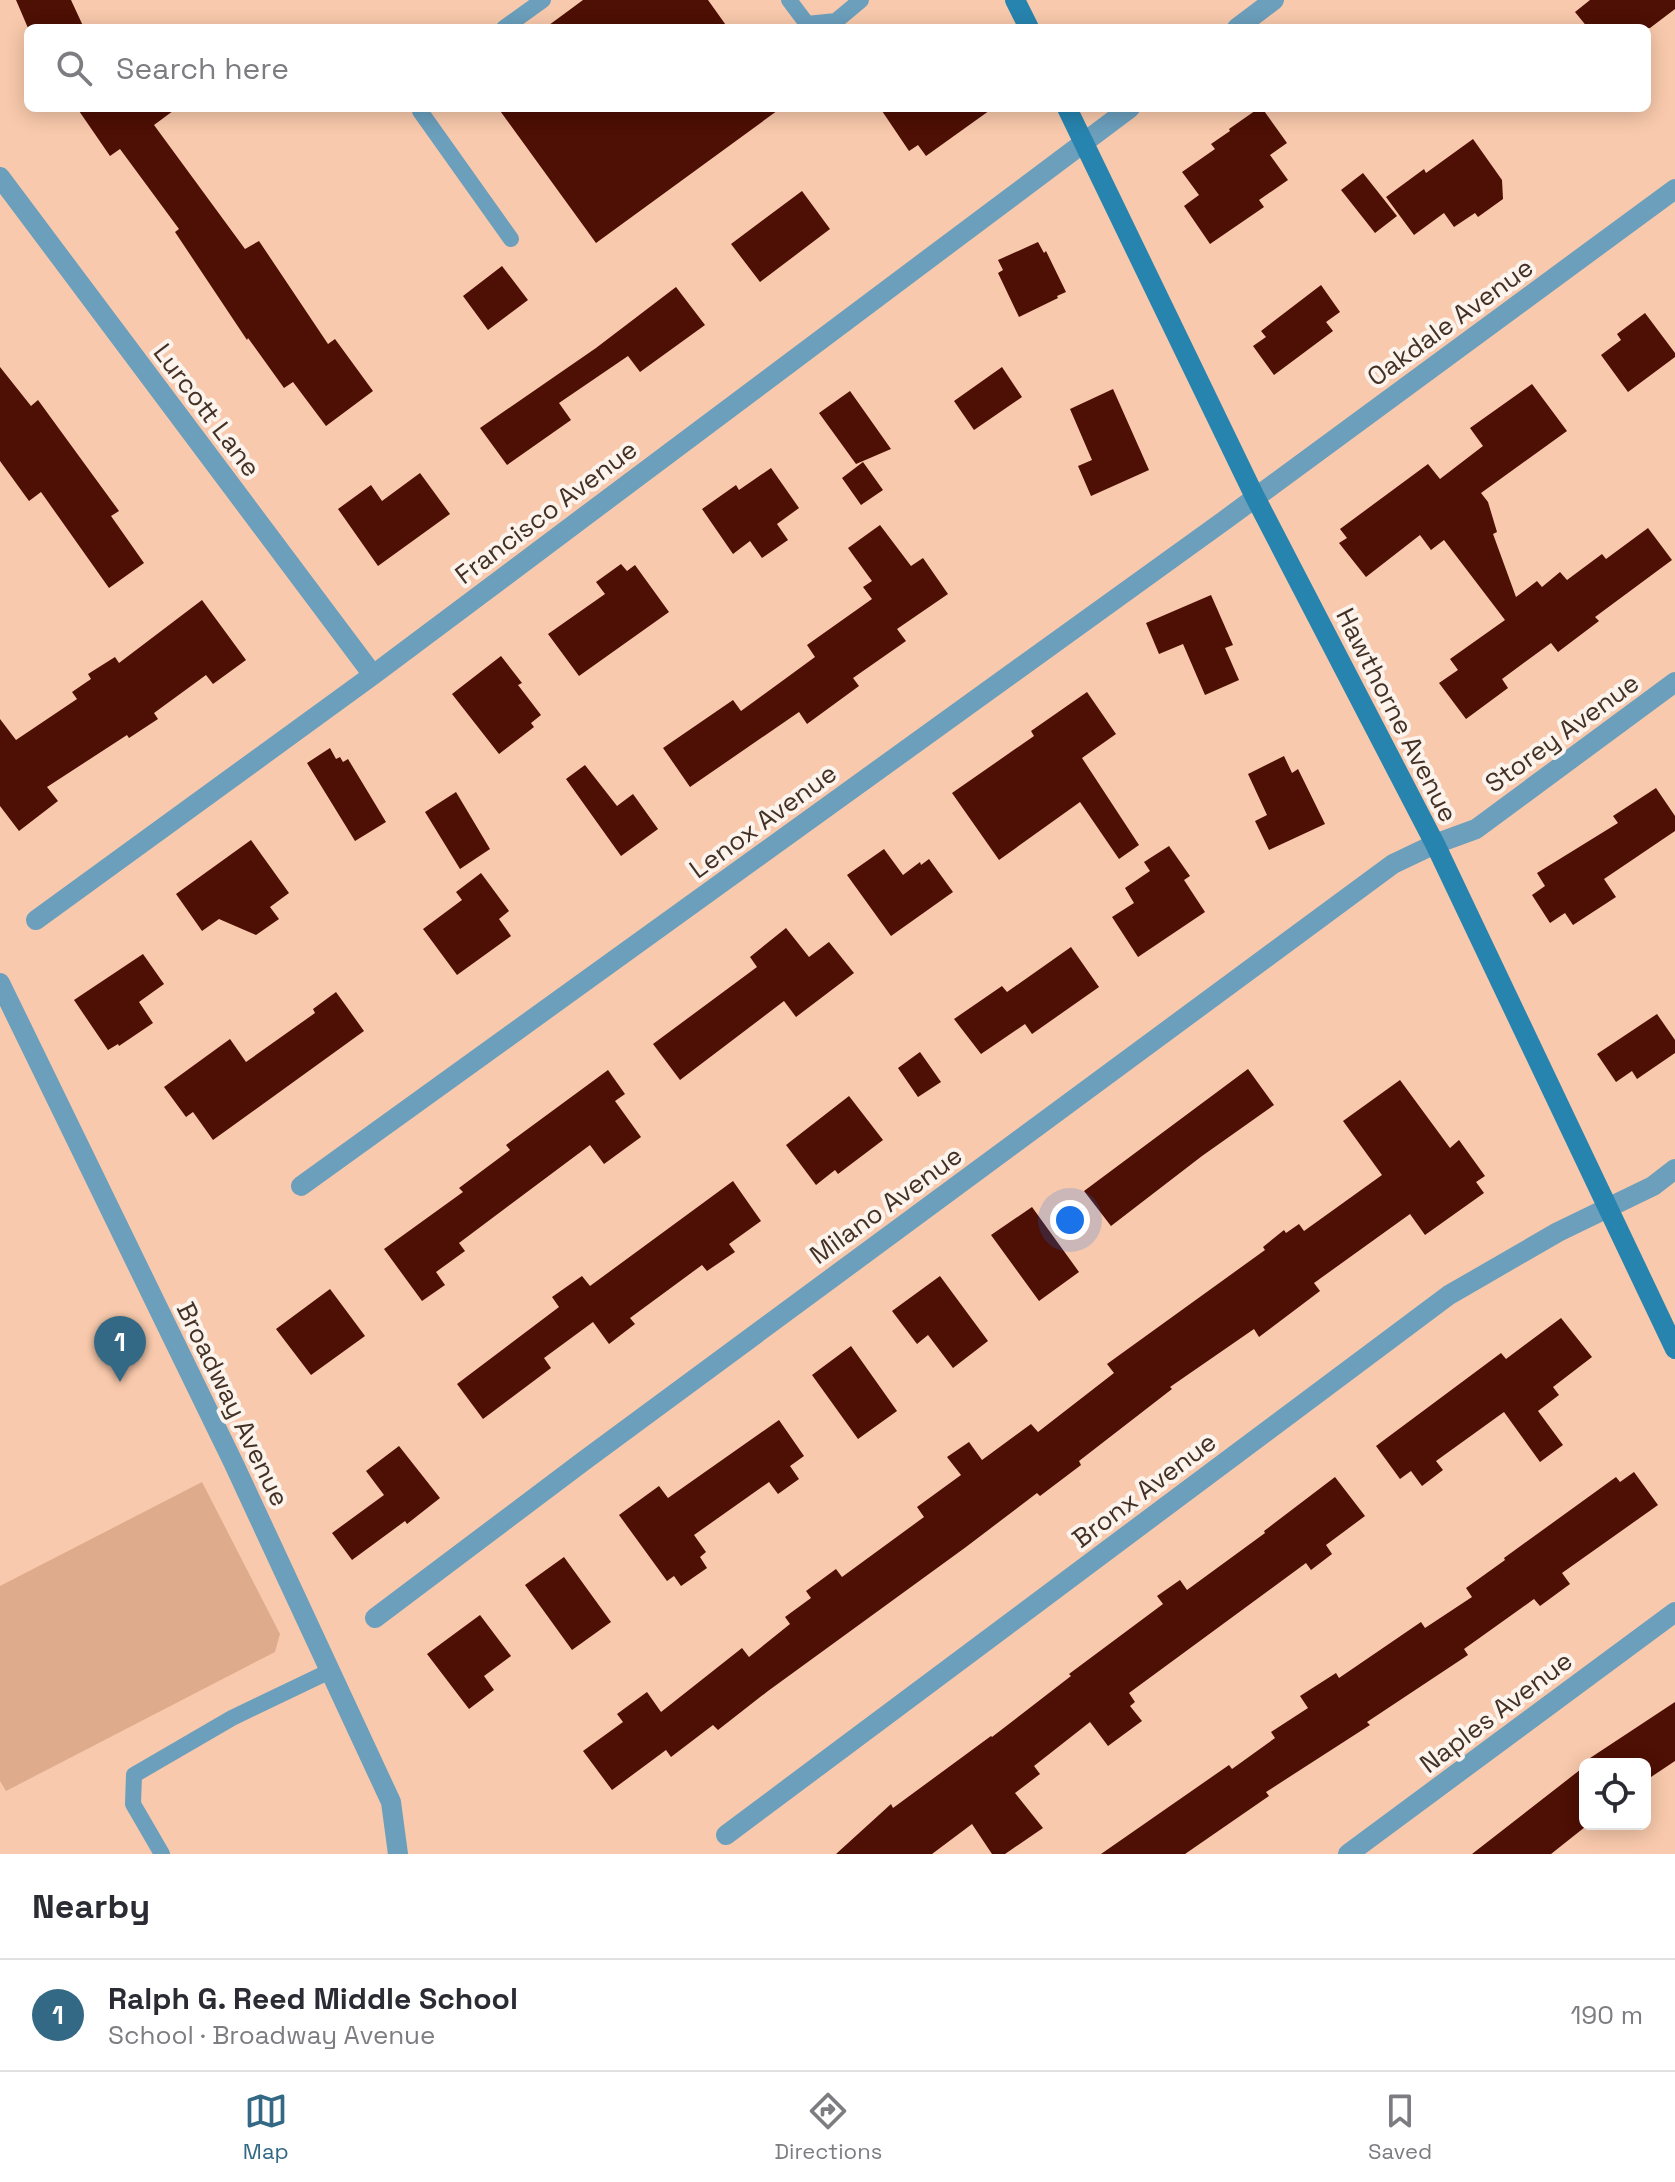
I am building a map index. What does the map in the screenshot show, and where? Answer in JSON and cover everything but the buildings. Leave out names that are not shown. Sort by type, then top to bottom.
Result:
[{"type":"street","points":[[1015,0],[1027,24]]},
{"type":"street","points":[[1242,24],[1274,0]]},
{"type":"street","name":"Hawthorne Avenue","points":[[1069,112],[1255,497],[1435,844],[1675,1349]]},
{"type":"street","name":"Francisco Avenue","points":[[36,920],[373,675],[1125,112]]},
{"type":"street","name":"Lurcott Lane","points":[[0,177],[373,675]]},
{"type":"street","name":"Oakdale Avenue","points":[[1255,497],[1675,189]]},
{"type":"street","name":"Lenox Avenue","points":[[301,1186],[1255,497]]},
{"type":"street","name":"Storey Avenue","points":[[1435,844],[1476,829],[1675,682]]},
{"type":"street","name":"Milano Avenue","points":[[375,1618],[1393,864],[1435,844]]},
{"type":"street","name":"Broadway Avenue","points":[[0,983],[226,1448],[391,1802],[398,1854]]},
{"type":"street","name":"Bronx Avenue","points":[[726,1835],[1449,1295],[1558,1232],[1653,1186],[1675,1169]]},
{"type":"street","name":"Naples Avenue","points":[[1348,1854],[1675,1612]]},
{"type":"lane","points":[[510,24],[543,0]]},
{"type":"lane","points":[[789,0],[807,24],[836,21],[861,0]]},
{"type":"lane","points":[[421,112],[511,239]]},
{"type":"lane","points":[[162,1854],[133,1804],[134,1775],[232,1718],[330,1671]]},
{"type":"shaded area","points":[[202,1482],[280,1634],[275,1652],[6,1791],[0,1781],[0,1586]]},
{"type":"place","name":"Ralph G. Reed Middle School","points":[[120,1382]]}]
